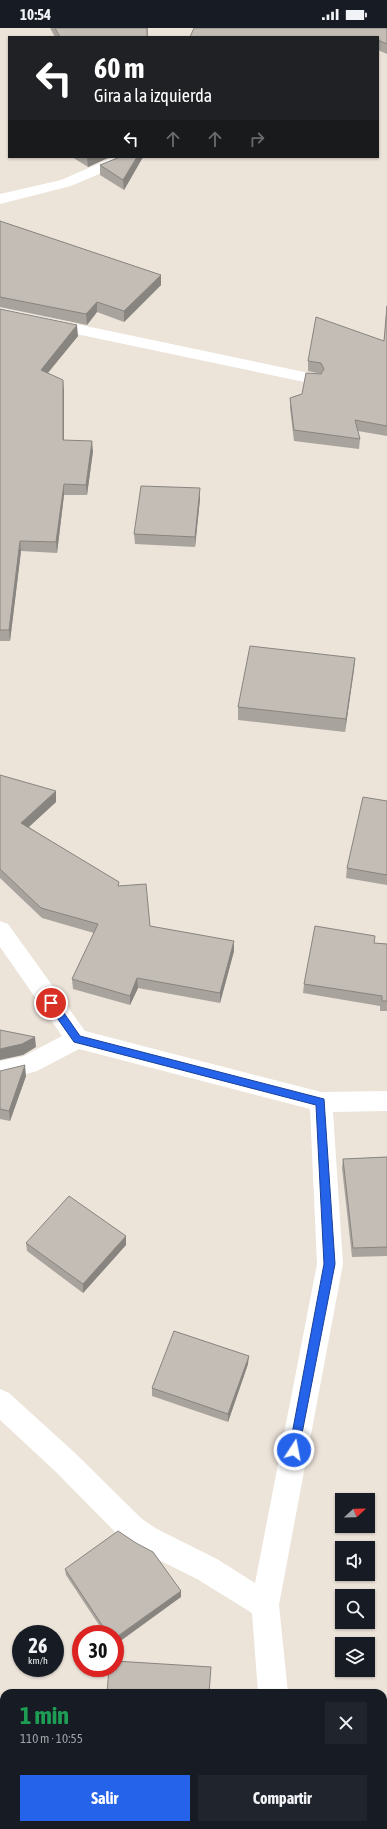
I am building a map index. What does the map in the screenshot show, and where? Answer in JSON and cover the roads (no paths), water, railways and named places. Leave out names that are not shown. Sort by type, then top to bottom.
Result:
[{"type":"street","points":[[0,199],[66,183],[125,158]]},
{"type":"street","points":[[0,313],[314,379]]},
{"type":"street","points":[[0,930],[77,1039],[321,1102],[387,1101]]},
{"type":"street","points":[[0,1071],[29,1064],[77,1039]]},
{"type":"street","points":[[273,1689],[265,1605],[330,1264],[321,1102]]},
{"type":"street","points":[[0,1402],[132,1529],[147,1540],[207,1569],[265,1605]]}]
